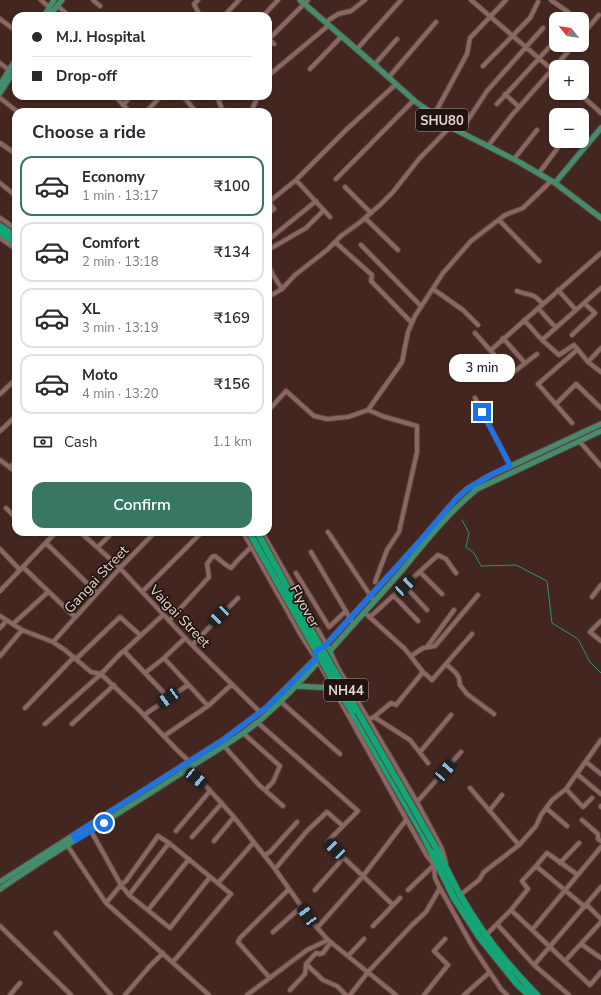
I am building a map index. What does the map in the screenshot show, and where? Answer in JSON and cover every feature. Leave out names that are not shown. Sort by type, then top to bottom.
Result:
[{"type":"highway","points":[[0,226],[12,234]]},
{"type":"highway","points":[[0,232],[12,240]]},
{"type":"highway","name":"Flyover","points":[[251,536],[336,686],[433,849]]},
{"type":"highway","name":"NH44","points":[[259,536],[445,872],[486,935],[505,961],[537,995]]},
{"type":"highway","name":"NH44","points":[[445,872],[454,898],[480,938],[514,980],[529,995]]},
{"type":"main road","points":[[46,12],[53,0]]},
{"type":"main road","points":[[52,12],[59,0]]},
{"type":"main road","points":[[53,12],[62,0]]},
{"type":"main road","name":"SHU80","points":[[304,1],[414,100],[434,115],[460,132],[539,173],[601,218]]},
{"type":"main road","points":[[0,85],[12,66]]},
{"type":"main road","points":[[0,93],[12,74]]},
{"type":"main road","points":[[554,183],[601,128]]},
{"type":"main road","points":[[554,183],[601,131]]},
{"type":"main road","points":[[0,882],[74,837],[280,701],[296,686],[317,660],[317,650],[325,646],[456,499],[467,489],[510,465],[601,424]]},
{"type":"main road","points":[[330,652],[447,516],[477,489],[601,431]]},
{"type":"main road","points":[[317,660],[324,663],[328,662],[331,658],[330,652],[325,646]]},
{"type":"main road","points":[[0,889],[67,845],[74,837],[91,831],[224,746],[257,722],[262,714],[317,660]]},
{"type":"main road","points":[[296,686],[332,688]]},
{"type":"street","points":[[40,0],[49,7]]},
{"type":"street","points":[[93,0],[100,6]]},
{"type":"street","points":[[198,0],[194,4],[198,12]]},
{"type":"street","points":[[228,12],[239,0]]},
{"type":"street","points":[[266,12],[278,0]]},
{"type":"street","points":[[272,73],[338,14],[351,10],[365,0]]},
{"type":"street","points":[[357,49],[401,0]]},
{"type":"street","points":[[471,0],[549,67]]},
{"type":"street","points":[[434,115],[467,54],[470,38],[506,0]]},
{"type":"street","points":[[551,0],[568,12]]},
{"type":"street","points":[[272,35],[304,1]]},
{"type":"street","points":[[483,66],[530,18],[538,2]]},
{"type":"street","points":[[58,6],[65,12]]},
{"type":"street","points":[[589,27],[599,15]]},
{"type":"street","points":[[0,20],[12,28]]},
{"type":"street","points":[[389,77],[436,22]]},
{"type":"street","points":[[460,132],[487,91],[543,28]]},
{"type":"street","points":[[310,69],[342,36]]},
{"type":"street","points":[[375,64],[397,39]]},
{"type":"street","points":[[497,104],[549,47]]},
{"type":"street","points":[[0,62],[9,70]]},
{"type":"street","points":[[488,146],[519,107],[549,77]]},
{"type":"street","points":[[272,199],[296,180],[346,130],[396,84]]},
{"type":"street","points":[[506,94],[519,107]]},
{"type":"street","points":[[0,98],[13,108]]},
{"type":"street","points":[[119,100],[126,108]]},
{"type":"street","points":[[123,105],[127,100]]},
{"type":"street","points":[[150,108],[157,100]]},
{"type":"street","points":[[336,179],[414,100]]},
{"type":"street","points":[[587,100],[601,113]]},
{"type":"street","points":[[272,294],[282,288],[295,275],[309,266],[341,236],[371,213],[393,192],[419,159],[451,126]]},
{"type":"street","points":[[514,159],[537,130]]},
{"type":"street","points":[[0,142],[12,151]]},
{"type":"street","points":[[539,173],[558,148]]},
{"type":"street","points":[[296,180],[330,217]]},
{"type":"street","points":[[0,183],[12,193]]},
{"type":"street","points":[[272,407],[286,391],[314,416],[328,419],[348,418],[368,410],[402,362],[408,332],[412,323],[421,306],[443,273],[471,241],[505,215],[523,208],[554,183]]},
{"type":"street","points":[[345,187],[371,213]]},
{"type":"street","points":[[272,237],[316,201]]},
{"type":"street","points":[[272,248],[306,228],[324,210]]},
{"type":"street","points":[[0,218],[12,227]]},
{"type":"street","points":[[365,218],[398,250]]},
{"type":"street","points":[[499,220],[539,261]]},
{"type":"street","points":[[0,238],[12,246]]},
{"type":"street","points":[[335,242],[372,275],[371,281],[412,323]]},
{"type":"street","points":[[361,245],[421,306]]},
{"type":"street","points":[[491,350],[601,252]]},
{"type":"street","points":[[272,273],[282,288]]},
{"type":"street","points":[[542,340],[601,288]]},
{"type":"street","points":[[433,289],[463,310],[478,325]]},
{"type":"street","points":[[558,290],[576,310]]},
{"type":"street","points":[[517,291],[524,294],[535,295],[543,304]]},
{"type":"street","points":[[572,335],[594,313],[584,303]]},
{"type":"street","points":[[538,308],[556,328]]},
{"type":"street","points":[[524,320],[542,340],[559,355],[574,345],[588,362],[601,372]]},
{"type":"street","points":[[475,333],[511,374],[537,354]]},
{"type":"street","points":[[504,338],[525,363]]},
{"type":"street","points":[[588,362],[601,348]]},
{"type":"street","points":[[572,423],[538,384],[577,350]]},
{"type":"street","points":[[0,392],[12,382]]},
{"type":"street","points":[[556,404],[576,384],[601,408]]},
{"type":"street","points":[[475,398],[510,465]]},
{"type":"street","points":[[368,410],[381,416],[417,426],[418,452],[399,532],[387,550],[375,582]]},
{"type":"street","points":[[0,431],[12,420]]},
{"type":"street","points":[[580,442],[601,466]]},
{"type":"street","points":[[0,460],[10,468],[12,466]]},
{"type":"street","points":[[6,508],[12,514]]},
{"type":"street","points":[[328,532],[374,601]]},
{"type":"street","points":[[1,588],[52,536]]},
{"type":"street","name":"Vaigai Street","points":[[85,536],[120,568],[185,638],[262,714]]},
{"type":"street","points":[[98,547],[109,536]]},
{"type":"street","name":"Gangai Street","points":[[53,642],[151,536]]},
{"type":"street","points":[[142,592],[198,536]]},
{"type":"street","points":[[245,536],[302,637],[317,660],[427,856],[434,865],[445,872]]},
{"type":"street","points":[[264,536],[325,646]]},
{"type":"street","points":[[46,543],[97,593]]},
{"type":"street","points":[[169,621],[209,577],[207,564],[212,557],[215,556],[231,568],[251,547]]},
{"type":"street","points":[[0,549],[75,617]]},
{"type":"street","points":[[311,552],[354,625]]},
{"type":"street","points":[[370,617],[438,555],[446,559],[456,572]]},
{"type":"street","points":[[420,572],[442,594]]},
{"type":"street","points":[[296,573],[329,627],[346,611]]},
{"type":"street","points":[[592,596],[601,585]]},
{"type":"street","points":[[405,586],[427,610]]},
{"type":"street","points":[[13,624],[48,592]]},
{"type":"street","points":[[411,656],[423,648],[435,646],[478,595]]},
{"type":"street","points":[[394,596],[418,621]]},
{"type":"street","points":[[192,645],[238,598]]},
{"type":"street","points":[[426,647],[454,610]]},
{"type":"street","points":[[364,612],[405,649],[423,672],[432,680],[472,634]]},
{"type":"street","points":[[45,724],[101,674],[121,653],[163,615]]},
{"type":"street","points":[[0,616],[22,630],[53,642],[91,672],[101,674],[194,765]]},
{"type":"street","points":[[25,708],[120,616],[140,635]]},
{"type":"street","points":[[0,628],[6,621]]},
{"type":"street","points":[[601,621],[590,632],[601,642]]},
{"type":"street","points":[[0,656],[22,630]]},
{"type":"street","points":[[145,673],[164,658],[185,638]]},
{"type":"street","points":[[124,651],[168,698]]},
{"type":"street","points":[[330,652],[417,802],[442,849],[445,872]]},
{"type":"street","points":[[164,658],[208,706]]},
{"type":"street","points":[[446,664],[456,673],[459,678],[460,685],[467,694],[494,714]]},
{"type":"street","points":[[369,719],[374,717],[391,703],[396,705],[423,672]]},
{"type":"street","points":[[144,715],[188,685]]},
{"type":"street","points":[[164,736],[208,706],[231,685]]},
{"type":"street","points":[[72,724],[114,686]]},
{"type":"street","points":[[280,701],[340,754]]},
{"type":"street","points":[[420,752],[451,715]]},
{"type":"street","points":[[374,717],[410,740],[428,763]]},
{"type":"street","points":[[257,722],[358,811],[327,842],[393,905]]},
{"type":"street","points":[[243,732],[280,766],[273,782],[265,790]]},
{"type":"street","points":[[460,895],[479,880],[484,872],[520,845],[536,826],[541,815],[552,800],[566,789],[601,740]]},
{"type":"street","points":[[224,746],[259,785],[283,806]]},
{"type":"street","points":[[417,802],[461,752]]},
{"type":"street","points":[[586,762],[601,774]]},
{"type":"street","points":[[187,770],[210,791],[234,817],[265,855],[317,928],[378,982],[396,995]]},
{"type":"street","points":[[577,774],[601,794]]},
{"type":"street","points":[[470,788],[520,845]]},
{"type":"street","points":[[566,789],[583,807],[592,798]]},
{"type":"street","points":[[176,831],[210,791]]},
{"type":"street","points":[[490,810],[502,794]]},
{"type":"street","points":[[192,837],[222,803]]},
{"type":"street","points":[[546,808],[567,826]]},
{"type":"street","points":[[275,869],[308,831],[327,812],[343,826]]},
{"type":"street","points":[[214,841],[234,817]]},
{"type":"street","points":[[317,928],[363,876],[406,820]]},
{"type":"street","points":[[582,820],[598,834],[598,839],[601,841]]},
{"type":"street","points":[[265,855],[270,852],[297,822]]},
{"type":"street","points":[[91,831],[121,884],[129,895],[170,928],[210,877]]},
{"type":"street","points":[[106,903],[121,884],[126,881],[158,836],[169,842],[231,894],[173,962]]},
{"type":"street","points":[[129,895],[169,842]]},
{"type":"street","points":[[218,883],[254,842]]},
{"type":"street","points":[[560,862],[579,843]]},
{"type":"street","points":[[67,845],[106,903],[207,994]]},
{"type":"street","points":[[532,930],[601,847]]},
{"type":"street","points":[[486,935],[511,910],[528,889],[522,881],[547,853],[578,875]]},
{"type":"street","points":[[314,890],[343,857]]},
{"type":"street","points":[[148,910],[189,860]]},
{"type":"street","points":[[434,865],[435,878],[471,944],[501,989],[507,995]]},
{"type":"street","points":[[408,890],[434,865]]},
{"type":"street","points":[[536,866],[601,918]]},
{"type":"street","points":[[534,965],[601,887]]},
{"type":"street","points":[[350,995],[368,972],[426,912],[440,888]]},
{"type":"street","points":[[270,978],[238,942],[240,938],[289,889]]},
{"type":"street","points":[[373,926],[400,898]]},
{"type":"street","points":[[273,932],[301,906]]},
{"type":"street","points":[[511,910],[590,985],[601,972]]},
{"type":"street","points":[[565,961],[601,922]]},
{"type":"street","points":[[497,924],[534,965],[569,995]]},
{"type":"street","points":[[0,926],[71,995]]},
{"type":"street","points":[[56,933],[111,995]]},
{"type":"street","points":[[348,956],[364,939]]},
{"type":"street","points":[[424,995],[448,965],[434,951],[445,940]]},
{"type":"street","points":[[247,995],[307,950],[330,941]]},
{"type":"street","points":[[290,990],[305,974],[306,964],[316,953],[323,953],[330,941]]},
{"type":"street","points":[[581,944],[601,958]]},
{"type":"street","points":[[125,995],[163,953]]},
{"type":"street","points":[[306,964],[323,980],[337,986],[346,995]]},
{"type":"street","points":[[464,995],[490,972]]},
{"type":"street","points":[[10,995],[20,983]]},
{"type":"waterway","points":[[462,520],[469,533],[466,547],[474,553],[481,566],[516,565],[547,581],[552,623],[578,639],[590,662],[601,673]]},
{"type":"route","points":[[104,823],[76,840],[73,835],[223,740],[267,707],[316,659],[315,654],[317,650],[324,647],[456,499],[467,489],[510,465],[482,412]]}]
